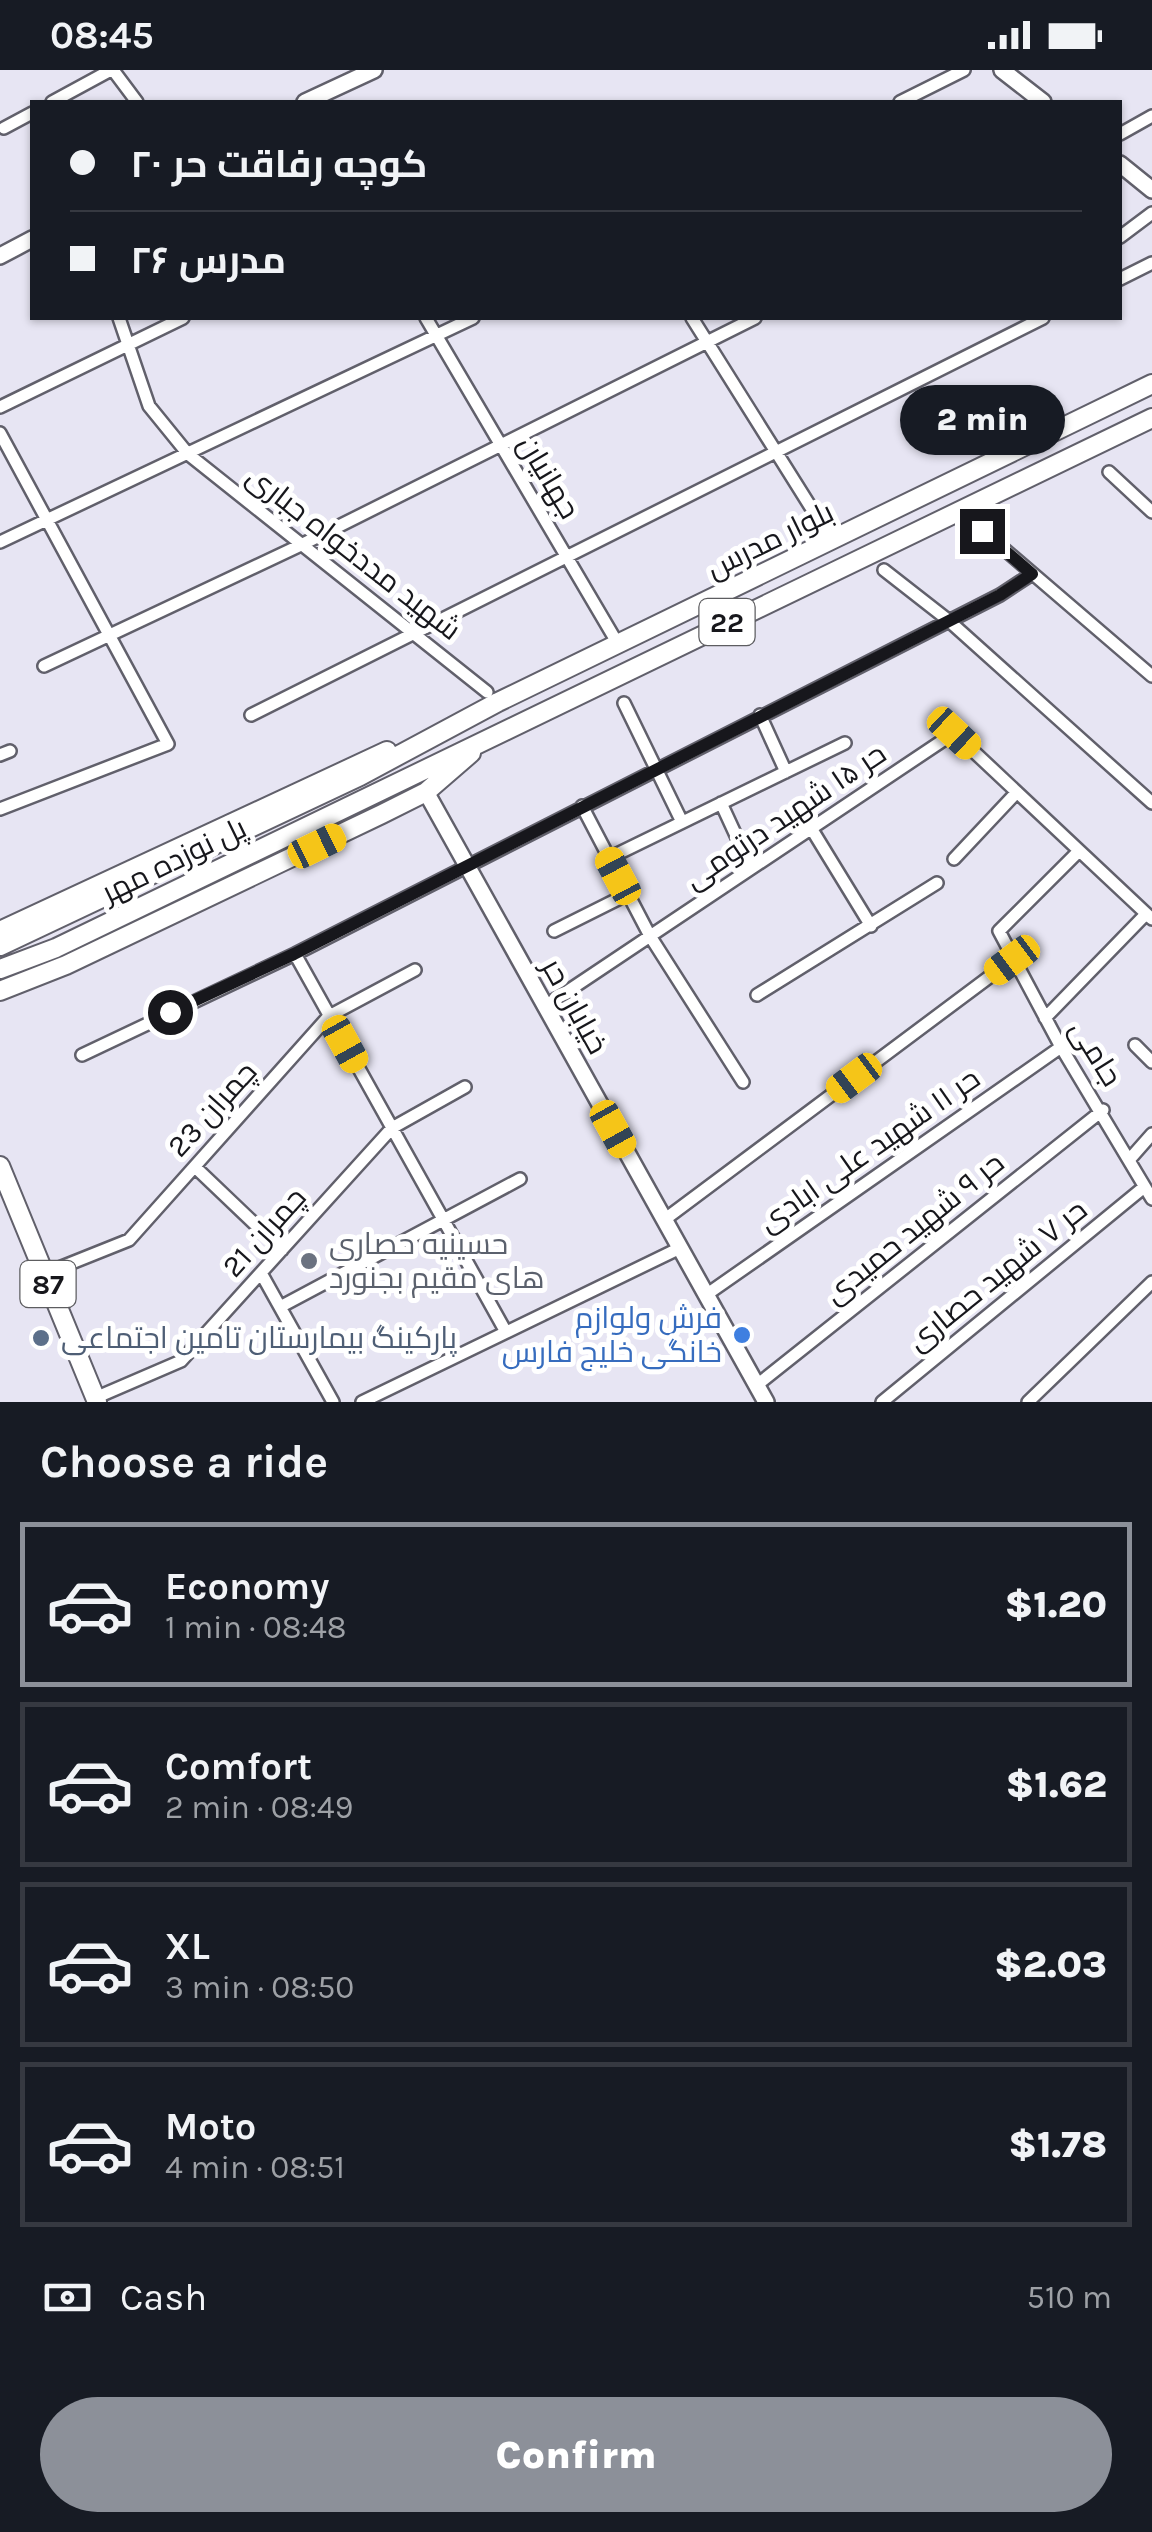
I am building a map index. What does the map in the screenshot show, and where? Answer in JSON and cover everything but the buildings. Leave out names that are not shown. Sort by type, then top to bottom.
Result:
[{"type":"main road","name":"بلوار مدرس","points":[[360,776],[434,734],[1152,384]]},
{"type":"main road","name":"بلوار مدرس","points":[[369,796],[1152,418]]},
{"type":"main road","points":[[0,931],[354,763],[434,734]]},
{"type":"main road","points":[[0,991],[219,894],[426,792],[489,738]]},
{"type":"main road","name":"پل نوزده مهر","points":[[0,946],[360,776]]},
{"type":"main road","name":"پل نوزده مهر","points":[[0,973],[369,796]]},
{"type":"main road","points":[[0,973],[21,984]]},
{"type":"main road","name":"87","points":[[0,1166],[96,1400]]},
{"type":"street","points":[[56,100],[112,70],[135,100]]},
{"type":"street","points":[[309,100],[374,70]]},
{"type":"street","points":[[904,100],[964,70]]},
{"type":"street","points":[[1002,70],[1040,100]]},
{"type":"street","points":[[4,128],[30,114]]},
{"type":"street","points":[[1122,133],[1152,116]]},
{"type":"street","points":[[1122,166],[1152,190]]},
{"type":"street","points":[[1122,236],[1152,213]]},
{"type":"street","points":[[0,256],[30,241]]},
{"type":"street","points":[[1122,278],[1152,263]]},
{"type":"street","name":"شهید مددخواه جباری","points":[[120,320],[149,406],[188,454],[488,692]]},
{"type":"street","points":[[0,407],[179,320]]},
{"type":"street","name":"جهانیان","points":[[427,320],[618,644]]},
{"type":"street","points":[[0,542],[469,320]]},
{"type":"street","points":[[693,320],[832,542]]},
{"type":"street","points":[[44,666],[302,544],[751,320]]},
{"type":"street","points":[[250,715],[1039,320]]},
{"type":"street","points":[[0,433],[168,744],[0,809]]},
{"type":"street","points":[[1109,472],[1152,512]]},
{"type":"street","points":[[982,531],[1152,676]]},
{"type":"street","points":[[884,570],[948,620],[1152,803]]},
{"type":"street","points":[[82,1055],[294,954],[1032,574]]},
{"type":"street","points":[[624,702],[682,822]]},
{"type":"street","points":[[760,715],[786,772]]},
{"type":"street","name":"حر ۱۵ شهید درتومی","points":[[544,1007],[954,733],[1017,792]]},
{"type":"street","points":[[608,858],[845,743]]},
{"type":"street","name":"خیابان حر","points":[[426,792],[766,1402]]},
{"type":"street","points":[[954,859],[1017,792],[1149,917],[1045,1018]]},
{"type":"street","points":[[721,803],[751,868]]},
{"type":"street","points":[[582,806],[650,936],[743,1082]]},
{"type":"street","points":[[811,828],[871,926]]},
{"type":"street","name":"جامی","points":[[1080,851],[999,932],[1152,1200]]},
{"type":"street","points":[[757,995],[937,884]]},
{"type":"street","points":[[554,932],[628,894]]},
{"type":"street","points":[[294,954],[506,1332]]},
{"type":"street","points":[[664,1220],[1012,960]]},
{"type":"street","name":"چمران 23","points":[[44,1274],[130,1240],[329,1016],[414,970]]},
{"type":"street","points":[[1135,1045],[1152,1062]]},
{"type":"street","name":"حر ۱۱ شهید علی ابادی","points":[[706,1295],[1061,1046]]},
{"type":"street","name":"چمران 21","points":[[96,1400],[182,1362],[392,1128],[465,1088]]},
{"type":"street","name":"حر ۹ شهید حمیدی","points":[[757,1386],[1103,1110]]},
{"type":"street","points":[[1129,1160],[1152,1134]]},
{"type":"street","points":[[195,1167],[282,1250]]},
{"type":"street","points":[[280,1307],[520,1179]]},
{"type":"street","name":"حر ۷ شهید حصاری","points":[[882,1402],[1143,1188]]},
{"type":"street","points":[[362,1402],[680,1248]]},
{"type":"street","points":[[261,1272],[332,1402]]},
{"type":"street","points":[[1028,1402],[1152,1282]]},
{"type":"place","name":"حسینیه حصاری های مقیم بجنورد","points":[[309,1261]]},
{"type":"place","name":"فرش و‌لوازم خانگی خلیج فارس","points":[[742,1335]]},
{"type":"place","name":"پارکینگ بیمارستان تامین اجتماعی","points":[[41,1338]]},
{"type":"route","points":[[170,1012],[294,954],[1000,595],[1032,574],[982,531]]}]
